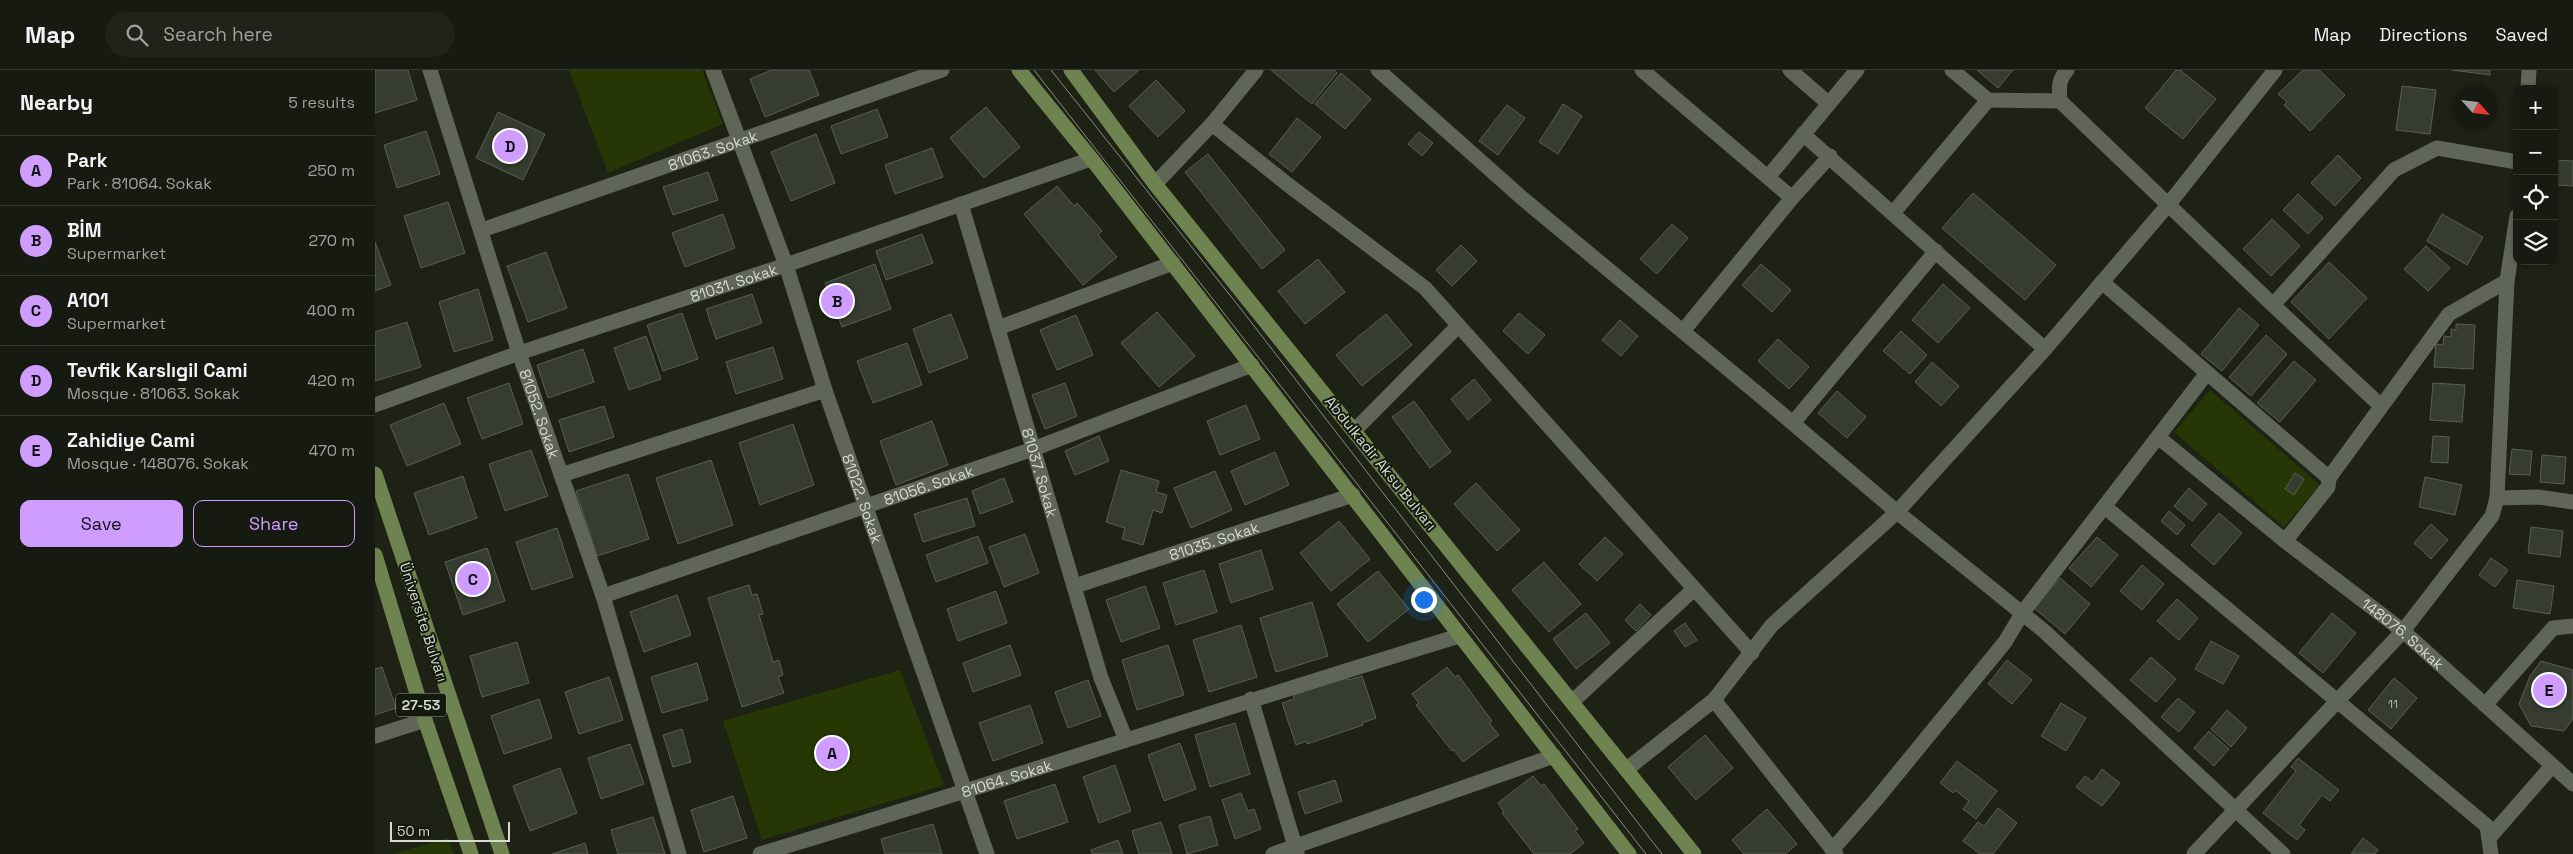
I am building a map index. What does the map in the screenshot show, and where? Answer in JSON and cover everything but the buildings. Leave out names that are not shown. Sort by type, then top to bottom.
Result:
[{"type":"main road","points":[[1019,70],[1091,158],[1629,854]]},
{"type":"main road","name":"Abdulkadir Aksu Bulvarı","points":[[1071,70],[1155,184],[1573,701],[1694,854]]},
{"type":"main road","name":"Üniversite Bulvarı","points":[[375,474],[502,854]]},
{"type":"main road","name":"Üniversite Bulvarı","points":[[375,555],[425,720],[471,854]]},
{"type":"street","name":"81052. Sokak","points":[[430,70],[482,230],[519,353],[603,596],[679,854]]},
{"type":"street","name":"81022. Sokak","points":[[713,70],[786,265],[825,390],[964,793],[987,854]]},
{"type":"street","name":"81063. Sokak","points":[[482,230],[943,70]]},
{"type":"street","points":[[1155,184],[1212,124],[1257,70]]},
{"type":"street","points":[[1378,70],[1522,198],[1897,512],[2023,612],[2283,854]]},
{"type":"street","points":[[1641,70],[1769,176],[1792,198]]},
{"type":"street","points":[[1790,70],[1828,103]]},
{"type":"street","points":[[1769,176],[1857,70]]},
{"type":"street","points":[[1953,70],[1988,100],[2061,101]]},
{"type":"street","points":[[2067,70],[2061,77],[2059,86],[2061,101],[2381,406]]},
{"type":"street","points":[[1627,769],[1714,700],[1772,625],[1897,512],[2045,349],[2168,205],[2275,70]]},
{"type":"street","points":[[2528,85],[2529,70]]},
{"type":"street","points":[[1893,213],[1988,100]]},
{"type":"street","points":[[1212,124],[1287,184],[1425,288],[1752,652]]},
{"type":"street","points":[[1803,134],[2045,349]]},
{"type":"street","points":[[2273,305],[2395,170],[2437,148],[2513,161]]},
{"type":"street","points":[[1683,332],[1792,198],[1830,156]]},
{"type":"street","name":"81031. Sokak","points":[[375,405],[519,353],[786,265],[1091,158]]},
{"type":"street","name":"81037. Sokak","points":[[961,204],[1101,678],[1126,740]]},
{"type":"street","points":[[2193,854],[2403,631],[2492,516],[2497,498],[2507,281],[2516,220]]},
{"type":"street","points":[[1793,423],[1936,251]]},
{"type":"street","points":[[998,328],[1173,264]]},
{"type":"street","points":[[2285,541],[2328,488],[2329,478],[2449,314],[2507,281]]},
{"type":"street","points":[[2102,282],[2329,478]]},
{"type":"street","points":[[1354,431],[1458,326]]},
{"type":"street","name":"81056. Sokak","points":[[603,596],[1033,449],[1252,366]]},
{"type":"street","points":[[1714,700],[1834,852],[1999,650],[2023,612],[2207,373]]},
{"type":"street","points":[[561,475],[825,390]]},
{"type":"street","name":"148076. Sokak","points":[[2158,437],[2285,541],[2403,631],[2573,784]]},
{"type":"street","name":"81035. Sokak","points":[[1075,586],[1353,495]]},
{"type":"street","points":[[2497,498],[2538,497],[2573,502]]},
{"type":"street","points":[[2105,507],[2487,826],[2491,854]]},
{"type":"street","points":[[1573,701],[1694,589]]},
{"type":"street","points":[[2485,705],[2553,628],[2573,626]]},
{"type":"street","name":"81064. Sokak","points":[[761,854],[964,793],[1251,699],[1459,636]]},
{"type":"street","points":[[1251,699],[1296,849]]},
{"type":"street","points":[[375,736],[425,720]]},
{"type":"street","points":[[1273,854],[1296,849],[1555,756]]},
{"type":"street","points":[[2489,838],[2552,766]]},
{"type":"green space","points":[[569,70],[702,70],[723,124],[608,173]]},
{"type":"green space","points":[[2210,390],[2320,485],[2284,527],[2174,432]]},
{"type":"green space","points":[[900,670],[944,785],[762,840],[723,721]]},
{"type":"green space","points":[[448,838],[454,854],[395,854],[396,853]]},
{"type":"tram line","points":[[1034,70],[1646,854]]},
{"type":"tram line","points":[[1051,70],[1241,309],[1662,854]]},
{"type":"place","name":"Tevfik Karslıgil Cami","points":[[510,146]]},
{"type":"place","name":"BİM","points":[[837,301]]},
{"type":"place","name":"A101","points":[[473,579]]},
{"type":"place","name":"Zahidiye Cami","points":[[2549,690]]},
{"type":"place","name":"Park","points":[[832,753]]}]
